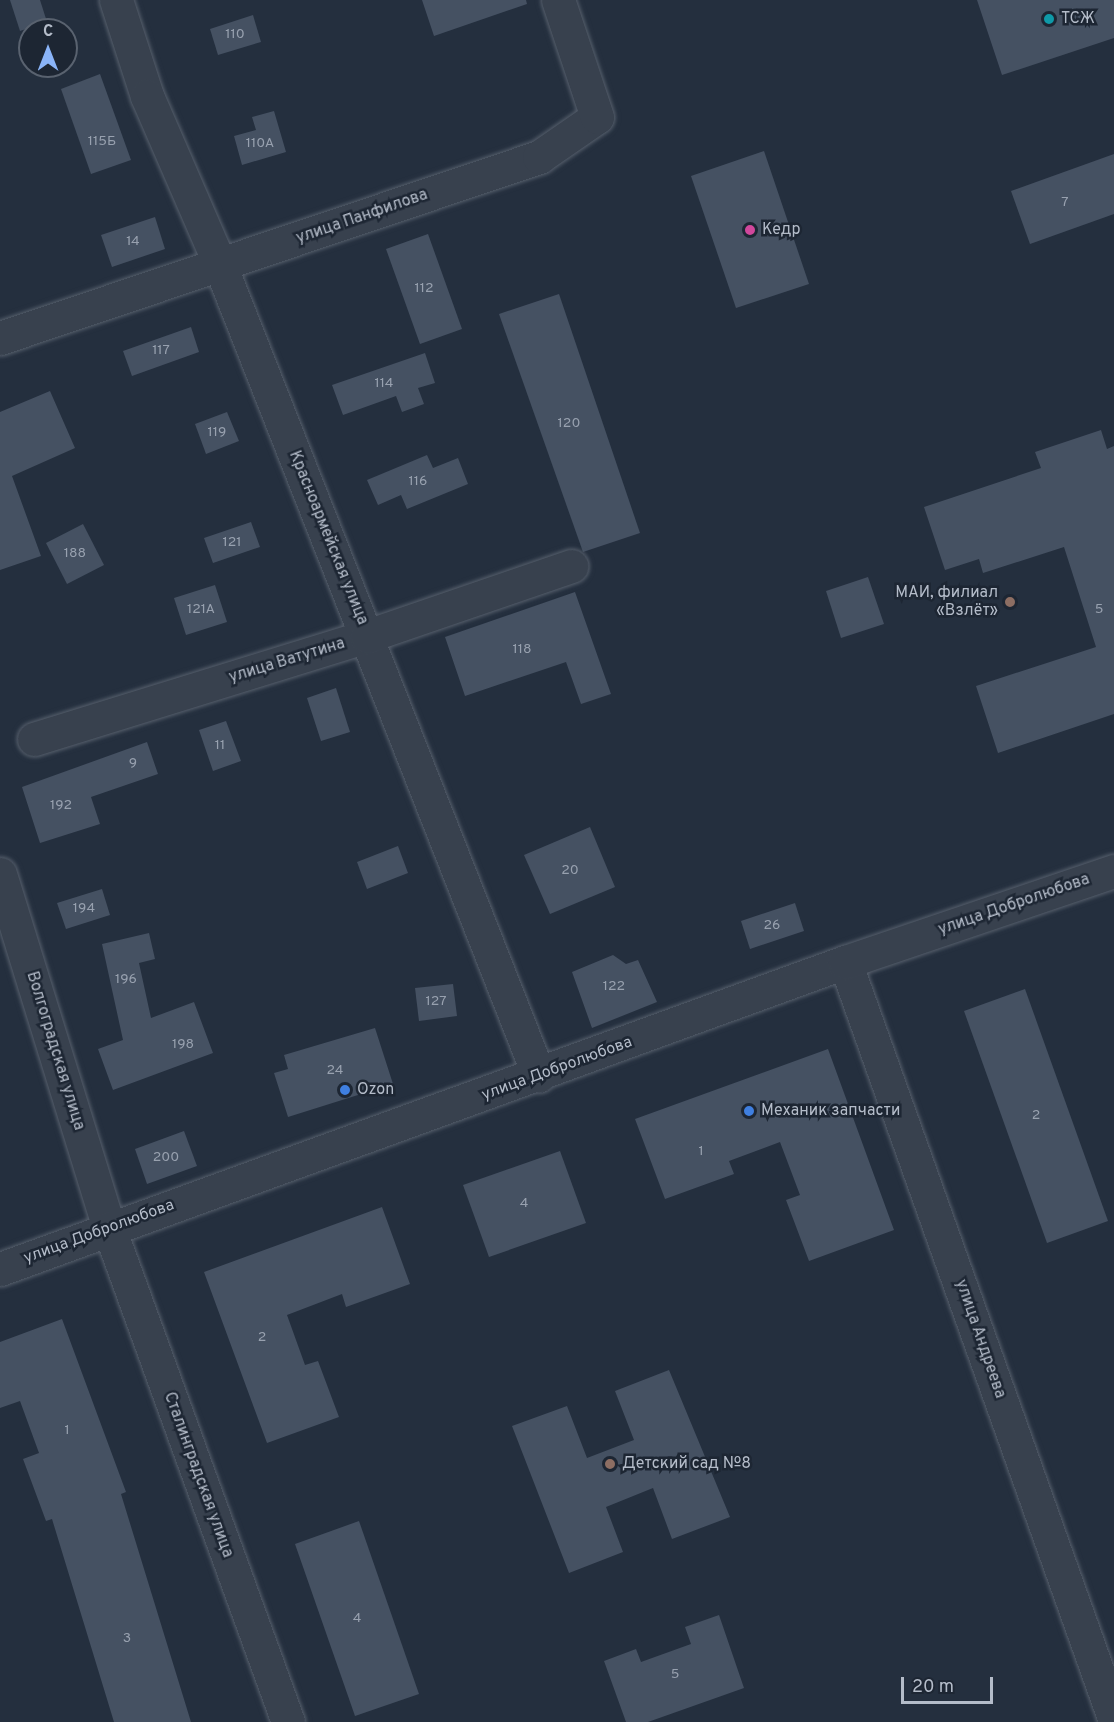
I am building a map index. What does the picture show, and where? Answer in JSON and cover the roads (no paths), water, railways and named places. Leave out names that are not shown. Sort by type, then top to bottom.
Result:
[{"type":"street","name":"Красноармейская улица","points":[[116,0],[147,96],[220,265],[539,1076]]},
{"type":"street","name":"улица Панфилова","points":[[0,338],[539,157],[597,117],[558,0]]},
{"type":"street","name":"улица Ватутина","points":[[34,739],[367,636],[571,566]]},
{"type":"street","name":"улица Добролюбова","points":[[0,1269],[109,1228],[539,1076],[845,962],[1114,871]]},
{"type":"street","name":"Волгоградская улица","points":[[0,874],[109,1228]]},
{"type":"street","name":"улица Андреева","points":[[845,962],[1114,1718]]},
{"type":"street","name":"Сталинградская улица","points":[[109,1228],[288,1722]]},
{"type":"place","name":"ТСЖ","points":[[1049,19]]},
{"type":"place","name":"Кедр","points":[[750,230]]},
{"type":"place","name":"МАИ, филиал «Взлёт»","points":[[1010,602]]},
{"type":"place","name":"Ozon","points":[[345,1090]]},
{"type":"place","name":"Механик запчасти","points":[[749,1111]]},
{"type":"place","name":"Детский сад №8","points":[[610,1464]]}]
